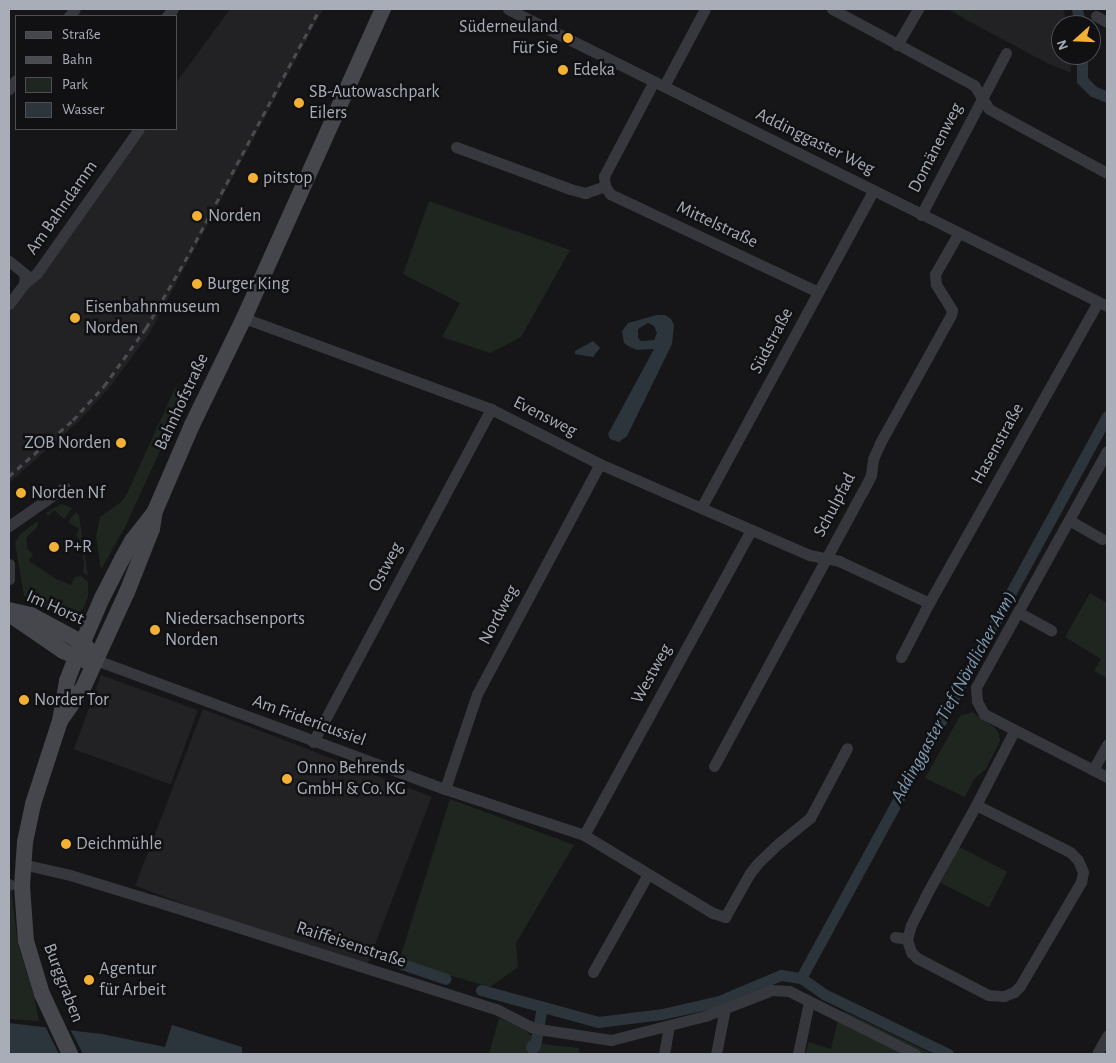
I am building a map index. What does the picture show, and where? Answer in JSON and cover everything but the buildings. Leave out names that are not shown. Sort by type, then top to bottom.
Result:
[{"type":"main road","name":"Bahnhofstraße","points":[[60,721],[83,688],[96,660],[144,553],[155,511],[192,425],[244,318],[383,9]]},
{"type":"main road","name":"Bahnhofstraße","points":[[22,864],[31,811],[60,721],[67,681],[102,598],[132,541],[155,511]]},
{"type":"main road","name":"Im Horst","points":[[9,610],[31,615],[83,642],[96,660]]},
{"type":"main road","name":"Im Horst","points":[[9,614],[76,658],[96,660]]},
{"type":"main road","name":"Burggraben","points":[[22,864],[26,941],[32,968],[51,1015],[70,1054]]},
{"type":"street","name":"Addinggaster Weg","points":[[508,9],[958,234],[1103,304]]},
{"type":"street","points":[[456,147],[570,189],[586,193],[605,186],[604,176],[705,9]]},
{"type":"street","name":"Domänenweg","points":[[832,9],[974,86],[989,108],[1107,174]]},
{"type":"street","points":[[897,45],[918,9]]},
{"type":"street","name":"Domänenweg","points":[[921,215],[1006,53]]},
{"type":"street","name":"Am Bahndamm","points":[[9,304],[24,284],[37,273],[138,130]]},
{"type":"street","name":"Mittelstraße","points":[[605,186],[610,194],[818,292]]},
{"type":"street","name":"Südstraße","points":[[701,508],[874,191]]},
{"type":"street","name":"Schulpfad","points":[[714,766],[871,475],[873,459],[880,443],[951,315],[952,310],[936,284],[935,274],[958,234]]},
{"type":"street","points":[[9,261],[25,274],[24,284]]},
{"type":"street","name":"Hasenstraße","points":[[901,657],[928,604],[1103,304]]},
{"type":"street","name":"Evensweg","points":[[244,318],[491,410],[600,464],[809,555],[826,558]]},
{"type":"street","name":"Ostweg","points":[[313,742],[491,410]]},
{"type":"street","points":[[1107,451],[976,686],[977,700],[984,714],[1107,777]]},
{"type":"street","name":"Nordweg","points":[[445,789],[477,694],[600,464]]},
{"type":"street","points":[[9,526],[65,487]]},
{"type":"street","points":[[1069,520],[1102,539]]},
{"type":"street","name":"Westweg","points":[[584,835],[752,530]]},
{"type":"street","points":[[826,558],[838,561],[928,604]]},
{"type":"street","points":[[9,564],[9,579]]},
{"type":"street","points":[[1018,612],[1051,630]]},
{"type":"street","name":"Am Fridericussiel","points":[[96,660],[313,742],[445,789],[584,835],[713,913],[725,917],[757,864],[810,818],[847,748]]},
{"type":"street","points":[[976,805],[1070,852],[1078,860],[1082,872],[1081,882],[1020,986],[1014,992],[1004,996],[988,995],[917,958],[911,952],[907,939],[911,925],[925,897],[1014,731]]},
{"type":"street","points":[[1093,770],[1107,745]]},
{"type":"street","name":"Raiffeisenstraße","points":[[22,864],[70,875],[152,900],[496,1009],[531,1027],[544,1030],[612,1040],[669,1027],[772,990],[788,991],[915,1054]]},
{"type":"street","points":[[593,972],[648,874]]},
{"type":"street","points":[[895,937],[907,939]]},
{"type":"street","points":[[798,1054],[809,1002]]},
{"type":"street","points":[[716,1054],[725,1008]]},
{"type":"street","points":[[664,1054],[669,1027]]},
{"type":"street","points":[[1097,1054],[1107,1036]]},
{"type":"shaded area","points":[[230,9],[323,9],[149,334],[109,388],[78,422],[9,483],[9,313],[142,130],[178,130],[178,80]]},
{"type":"shaded area","points":[[977,9],[1063,9],[1065,15],[1051,15],[1051,65],[970,22]]},
{"type":"shaded area","points":[[1052,65],[1071,65],[1071,73]]},
{"type":"shaded area","points":[[101,675],[198,710],[171,784],[74,749]]},
{"type":"shaded area","points":[[203,709],[432,797],[364,973],[135,885]]},
{"type":"green space","points":[[948,9],[977,9],[970,22]]},
{"type":"green space","points":[[429,201],[570,250],[521,337],[490,353],[442,337],[460,303],[403,274]]},
{"type":"green space","points":[[175,388],[187,392],[126,525],[101,570],[96,536],[100,517],[121,502],[126,496]]},
{"type":"green space","points":[[61,504],[72,508],[64,519],[54,510],[48,516],[46,513]]},
{"type":"green space","points":[[76,512],[79,515],[88,576],[83,572],[84,564],[80,540],[76,536],[79,529],[68,522]]},
{"type":"green space","points":[[38,521],[37,527],[26,538],[28,550],[33,554],[29,561],[56,579],[71,585],[75,577],[81,576],[88,582],[88,597],[84,607],[76,615],[72,616],[57,612],[24,596],[15,543],[20,534]]},
{"type":"green space","points":[[1090,593],[1107,603],[1107,678],[1094,671],[1101,659],[1065,637]]},
{"type":"green space","points":[[972,712],[994,727],[999,733],[1000,741],[986,769],[974,779],[965,797],[925,778],[960,716]]},
{"type":"green space","points":[[450,799],[574,845],[516,943],[518,967],[490,987],[399,961]]},
{"type":"green space","points":[[959,847],[1007,872],[989,907],[941,883]]},
{"type":"green space","points":[[9,887],[11,887],[18,945],[34,996],[39,1021],[9,1019]]},
{"type":"green space","points":[[844,1011],[932,1054],[805,1054],[809,1042],[831,1049],[837,1024]]},
{"type":"green space","points":[[499,1018],[522,1028],[542,1044],[579,1048],[580,1054],[489,1054]]},
{"type":"water","points":[[657,315],[665,315],[671,319],[674,325],[672,344],[627,436],[619,442],[610,439],[608,434],[654,349],[637,350],[624,343],[622,331],[628,323]],"holes":[[[648,323],[654,326],[657,333],[654,340],[641,341],[638,338],[638,329]]]},
{"type":"water","points":[[593,341],[600,348],[593,357],[575,354],[575,351]]},
{"type":"water","points":[[9,1023],[102,1034],[165,1047],[172,1025],[242,1047],[242,1054],[9,1054]]},
{"type":"water","points":[[530,1040],[536,1040],[540,1047],[536,1054],[530,1054],[526,1050],[526,1044]]},
{"type":"pier","points":[[45,1026],[70,1029],[83,1054],[59,1054]]},
{"type":"waterway","name":"Addinggaster Tief (Nördlicher Arm)","points":[[1077,9],[1078,15]]},
{"type":"waterway","name":"Addinggaster Tief (Nördlicher Arm)","points":[[1082,65],[1082,80],[1093,91],[1107,97]]},
{"type":"waterway","name":"Addinggaster Tief (Nördlicher Arm)","points":[[948,1054],[824,994],[801,978],[1107,416]]},
{"type":"waterway","name":"Addinggaster Tief (Nördlicher Arm)","points":[[402,964],[446,979]]},
{"type":"waterway","name":"Addinggaster Tief (Nördlicher Arm)","points":[[481,990],[598,1022],[662,1014],[719,1001],[781,975],[801,978]]},
{"type":"waterway","name":"Addinggaster Tief (Nördlicher Arm)","points":[[535,1046],[542,1007]]},
{"type":"railway","points":[[9,476],[73,420],[104,386],[146,328],[190,252],[320,9]]},
{"type":"place","name":"Süderneuland Für Sie","points":[[568,38]]},
{"type":"place","name":"Edeka","points":[[563,70]]},
{"type":"place","name":"SB-Autowaschpark Eilers","points":[[299,103]]},
{"type":"place","name":"pitstop","points":[[253,178]]},
{"type":"place","name":"Norden","points":[[197,216]]},
{"type":"place","name":"Burger King","points":[[197,284]]},
{"type":"place","name":"Eisenbahnmuseum Norden","points":[[75,318]]},
{"type":"place","name":"ZOB Norden","points":[[121,443]]},
{"type":"place","name":"Norden Nf","points":[[21,493]]},
{"type":"place","name":"P+R","points":[[54,547]]},
{"type":"place","name":"Niedersachsenports Norden","points":[[155,630]]},
{"type":"place","name":"Norder Tor","points":[[24,700]]},
{"type":"place","name":"Onno Behrends GmbH & Co. KG","points":[[287,779]]},
{"type":"place","name":"Deichmühle","points":[[66,844]]},
{"type":"place","name":"Agentur für Arbeit","points":[[89,980]]}]
